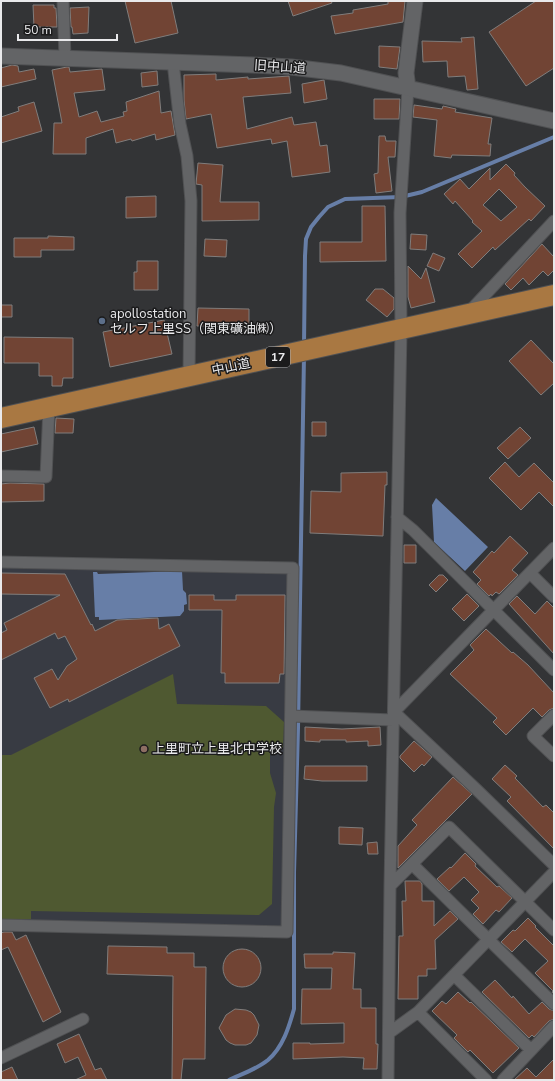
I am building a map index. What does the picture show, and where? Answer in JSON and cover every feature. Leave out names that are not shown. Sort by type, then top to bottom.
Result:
[{"type":"highway","name":"中山道","points":[[1,418],[554,295]]},
{"type":"main road","points":[[408,88],[406,73],[415,1]]},
{"type":"main road","name":"旧中山道","points":[[1,56],[253,65],[319,70],[341,73],[553,118]]},
{"type":"street","points":[[63,1],[65,58]]},
{"type":"street","points":[[173,62],[180,124],[187,156],[191,201],[189,376]]},
{"type":"street","points":[[388,1080],[390,886],[401,330],[400,213],[408,88]]},
{"type":"street","points":[[467,314],[554,221]]},
{"type":"street","points":[[1,476],[46,477],[49,407]]},
{"type":"street","points":[[397,517],[413,530],[554,670]]},
{"type":"street","points":[[394,716],[554,548]]},
{"type":"street","points":[[1,562],[293,568],[295,716],[287,932],[1,925]]},
{"type":"street","points":[[530,573],[554,597]]},
{"type":"street","points":[[554,715],[533,736],[554,756]]},
{"type":"street","points":[[295,716],[394,716],[476,789],[554,865]]},
{"type":"street","points":[[390,886],[449,826],[554,930]]},
{"type":"street","points":[[412,864],[554,1004]]},
{"type":"street","points":[[389,1033],[418,1012],[554,872]]},
{"type":"street","points":[[454,975],[531,1050]]},
{"type":"street","points":[[418,1012],[486,1080]]},
{"type":"street","points":[[1,1058],[83,1019]]},
{"type":"street","points":[[503,1080],[554,1026]]},
{"type":"shaded area","name":"上里町立上里北中学校","points":[[1,566],[283,572],[289,576],[284,923],[280,927],[1,921]]},
{"type":"green space","points":[[173,674],[177,704],[266,706],[284,722],[283,748],[270,752],[270,773],[276,793],[274,807],[272,904],[259,915],[31,911],[31,919],[1,919],[1,755],[11,755]]},
{"type":"water","points":[[436,498],[488,547],[465,571],[434,542],[432,505]]},
{"type":"water","points":[[182,571],[183,590],[186,593],[187,604],[184,605],[184,611],[180,616],[99,620],[99,617],[95,617],[93,572],[97,572],[98,574]]},
{"type":"building","points":[[125,1],[171,1],[178,33],[135,43]]},
{"type":"building","points":[[288,1],[331,1],[332,3],[293,16]]},
{"type":"building","points":[[388,1],[405,1],[403,22],[335,34],[331,16],[353,13],[353,10],[388,4]]},
{"type":"building","points":[[536,1],[554,1],[554,68],[526,86],[489,32]]},
{"type":"building","points":[[33,5],[54,5],[54,8],[56,8],[57,27],[34,27]]},
{"type":"building","points":[[89,7],[88,33],[73,34],[70,8]]},
{"type":"building","points":[[474,37],[478,89],[467,90],[465,76],[448,77],[447,61],[423,62],[422,41],[462,42],[461,38]]},
{"type":"building","points":[[379,46],[400,47],[397,69],[379,67]]},
{"type":"building","points":[[12,65],[18,66],[19,72],[34,69],[36,79],[1,87],[1,68]]},
{"type":"building","points":[[69,67],[70,72],[102,69],[105,90],[74,93],[79,117],[97,111],[101,122],[124,116],[123,112],[127,111],[126,102],[159,91],[161,113],[171,111],[175,135],[156,140],[155,134],[132,141],[131,139],[116,143],[113,129],[86,138],[86,154],[53,154],[54,123],[62,123],[52,70]]},
{"type":"building","points":[[157,71],[158,85],[142,87],[141,73]]},
{"type":"building","points":[[216,74],[216,80],[248,77],[248,79],[289,76],[291,93],[243,97],[247,129],[292,117],[294,125],[316,122],[320,146],[327,145],[330,172],[292,177],[287,141],[272,144],[271,139],[217,148],[211,114],[186,119],[184,100],[184,75]]},
{"type":"building","points":[[324,80],[327,99],[304,103],[302,84]]},
{"type":"building","points":[[374,99],[400,99],[399,119],[374,119]]},
{"type":"building","points":[[34,102],[42,131],[1,143],[1,117],[19,111],[18,107]]},
{"type":"building","points":[[414,105],[442,109],[443,106],[456,109],[455,112],[492,118],[488,144],[491,144],[490,156],[452,155],[451,158],[434,156],[437,120],[413,117]]},
{"type":"building","points":[[379,136],[385,136],[386,141],[396,141],[395,157],[388,157],[392,191],[376,193],[374,174],[378,173]]},
{"type":"building","points":[[198,163],[223,165],[220,202],[259,202],[259,220],[202,221],[202,185],[196,184]]},
{"type":"building","points":[[506,164],[515,173],[514,175],[525,187],[545,206],[531,221],[529,219],[495,250],[493,247],[472,268],[458,254],[482,231],[472,222],[473,221],[455,201],[453,204],[444,194],[460,179],[469,189],[490,168],[490,180]],"holes":[[[499,189],[517,207],[501,221],[483,205]]]},
{"type":"building","points":[[156,196],[156,217],[126,218],[126,197]]},
{"type":"building","points":[[362,206],[385,206],[386,261],[320,262],[320,242],[362,242]]},
{"type":"building","points":[[411,234],[427,235],[426,250],[410,249]]},
{"type":"building","points":[[48,236],[74,237],[74,250],[41,250],[41,257],[14,257],[14,238],[48,238]]},
{"type":"building","points":[[205,239],[227,240],[226,257],[204,256]]},
{"type":"building","points":[[542,244],[554,257],[554,270],[548,276],[543,271],[529,285],[523,278],[511,290],[505,284]]},
{"type":"building","points":[[433,253],[445,258],[439,271],[427,266]]},
{"type":"building","points":[[137,261],[158,261],[158,290],[134,290],[134,272],[137,272]]},
{"type":"building","points":[[408,266],[421,279],[426,268],[435,302],[411,308],[408,297]]},
{"type":"building","points":[[375,289],[383,289],[394,298],[394,309],[387,317],[366,300]]},
{"type":"building","points":[[1,305],[12,305],[12,317],[1,317]]},
{"type":"building","points":[[198,308],[249,309],[249,327],[197,326]]},
{"type":"building","points":[[164,320],[172,354],[110,367],[103,332]]},
{"type":"building","points":[[4,337],[73,338],[73,378],[63,378],[62,386],[52,386],[52,376],[39,376],[39,363],[4,363]]},
{"type":"building","points":[[531,340],[554,364],[554,383],[541,395],[509,361]]},
{"type":"building","points":[[56,418],[74,419],[73,433],[55,433]]},
{"type":"building","points":[[312,422],[326,422],[326,436],[312,436]]},
{"type":"building","points":[[34,427],[38,444],[1,452],[1,434]]},
{"type":"building","points":[[520,427],[531,438],[508,459],[497,448]]},
{"type":"building","points":[[505,462],[519,477],[534,463],[554,483],[554,507],[539,492],[521,510],[489,478]]},
{"type":"building","points":[[387,472],[383,536],[310,533],[311,491],[341,492],[341,473]]},
{"type":"building","points":[[1,484],[44,484],[44,501],[1,502]]},
{"type":"building","points":[[510,536],[528,553],[512,570],[518,575],[499,594],[496,592],[492,596],[491,594],[489,596],[477,584],[481,580],[473,572],[492,551],[494,553]]},
{"type":"building","points":[[404,545],[416,545],[416,563],[404,563]]},
{"type":"building","points":[[1,573],[65,574],[95,631],[117,620],[158,618],[159,629],[169,624],[180,646],[69,702],[68,699],[50,708],[34,678],[52,669],[58,680],[67,666],[77,659],[65,636],[58,639],[55,633],[1,660],[1,633],[7,630],[4,623],[60,595],[1,594]]},
{"type":"building","points":[[439,575],[443,575],[448,580],[436,592],[429,585]]},
{"type":"building","points":[[467,594],[479,606],[464,621],[452,609]]},
{"type":"building","points":[[189,595],[214,595],[214,600],[236,600],[236,595],[285,595],[284,674],[280,674],[279,683],[225,683],[225,673],[221,673],[222,610],[189,610]]},
{"type":"building","points":[[517,596],[535,614],[547,601],[554,608],[554,654],[509,604]]},
{"type":"building","points":[[486,629],[512,653],[513,652],[528,665],[554,693],[554,708],[549,710],[542,717],[533,708],[506,735],[493,722],[497,718],[450,674],[474,650],[470,645]]},
{"type":"building","points":[[305,727],[342,729],[380,727],[381,745],[368,746],[368,741],[305,741]]},
{"type":"building","points":[[414,741],[432,757],[424,766],[422,764],[414,772],[400,758],[400,756]]},
{"type":"building","points":[[505,765],[517,776],[515,778],[543,807],[546,805],[554,813],[554,849],[507,801],[511,797],[492,779]]},
{"type":"building","points":[[305,766],[367,766],[367,781],[322,781],[304,779]]},
{"type":"building","points":[[453,777],[472,794],[398,868],[398,846],[417,825],[412,820]]},
{"type":"building","points":[[339,827],[363,828],[362,845],[339,844]]},
{"type":"building","points":[[377,842],[378,854],[368,854],[367,843]]},
{"type":"building","points":[[465,853],[476,864],[475,866],[497,887],[499,886],[512,898],[499,912],[496,910],[483,924],[473,914],[479,908],[471,900],[479,892],[464,877],[449,891],[437,879],[450,867],[451,868]]},
{"type":"building","points":[[405,881],[420,881],[422,884],[422,901],[434,901],[434,926],[450,911],[458,919],[435,940],[436,969],[427,969],[427,976],[418,976],[418,999],[398,999],[399,936],[403,936],[402,901],[406,901]]},
{"type":"building","points":[[528,918],[554,946],[554,994],[552,992],[553,991],[535,973],[548,961],[525,939],[512,952],[501,942]]},
{"type":"building","points":[[12,932],[16,940],[26,935],[61,1012],[43,1022],[8,947],[1,950],[1,933]]},
{"type":"building","points":[[108,946],[167,947],[167,953],[194,953],[194,967],[206,967],[205,1059],[183,1059],[181,1080],[172,1080],[173,976],[107,974]]},
{"type":"building","points":[[242,949],[255,955],[261,968],[255,981],[242,987],[229,981],[223,968],[229,955]]},
{"type":"building","points":[[333,952],[355,953],[353,989],[361,989],[361,1008],[376,1008],[376,1044],[378,1044],[377,1069],[363,1069],[364,1058],[343,1057],[293,1059],[293,1043],[344,1043],[344,1023],[301,1024],[302,989],[331,989],[332,968],[305,968],[304,954],[333,954]]},
{"type":"building","points":[[495,980],[512,998],[513,996],[529,1014],[542,1002],[549,1009],[554,1011],[554,1019],[549,1021],[534,1037],[532,1035],[529,1038],[482,992]]},
{"type":"building","points":[[458,992],[470,1003],[471,1002],[519,1048],[493,1073],[470,1050],[468,1052],[454,1038],[457,1035],[432,1011],[442,1001],[446,1004]]},
{"type":"building","points":[[235,1009],[251,1012],[259,1025],[257,1035],[251,1043],[246,1045],[235,1045],[230,1043],[226,1040],[219,1028],[226,1015]]},
{"type":"building","points":[[79,1034],[95,1070],[101,1068],[107,1080],[75,1080],[86,1075],[78,1057],[65,1063],[57,1044]]},
{"type":"building","points":[[554,1059],[554,1080],[514,1080],[527,1068],[536,1077]]},
{"type":"building","points":[[12,1067],[18,1080],[1,1080],[1,1072]]},
{"type":"waterway","points":[[304,345],[306,239],[311,227],[328,207],[345,199],[401,197],[422,192],[554,137]]},
{"type":"waterway","points":[[229,1080],[259,1066],[273,1055],[282,1043],[294,1009],[294,873],[298,728],[304,355]]},
{"type":"place","name":"apollostation セルフ上里SS（関東礦油㈱）","points":[[102,321]]},
{"type":"place","name":"上里町立上里北中学校","points":[[144,749]]}]
